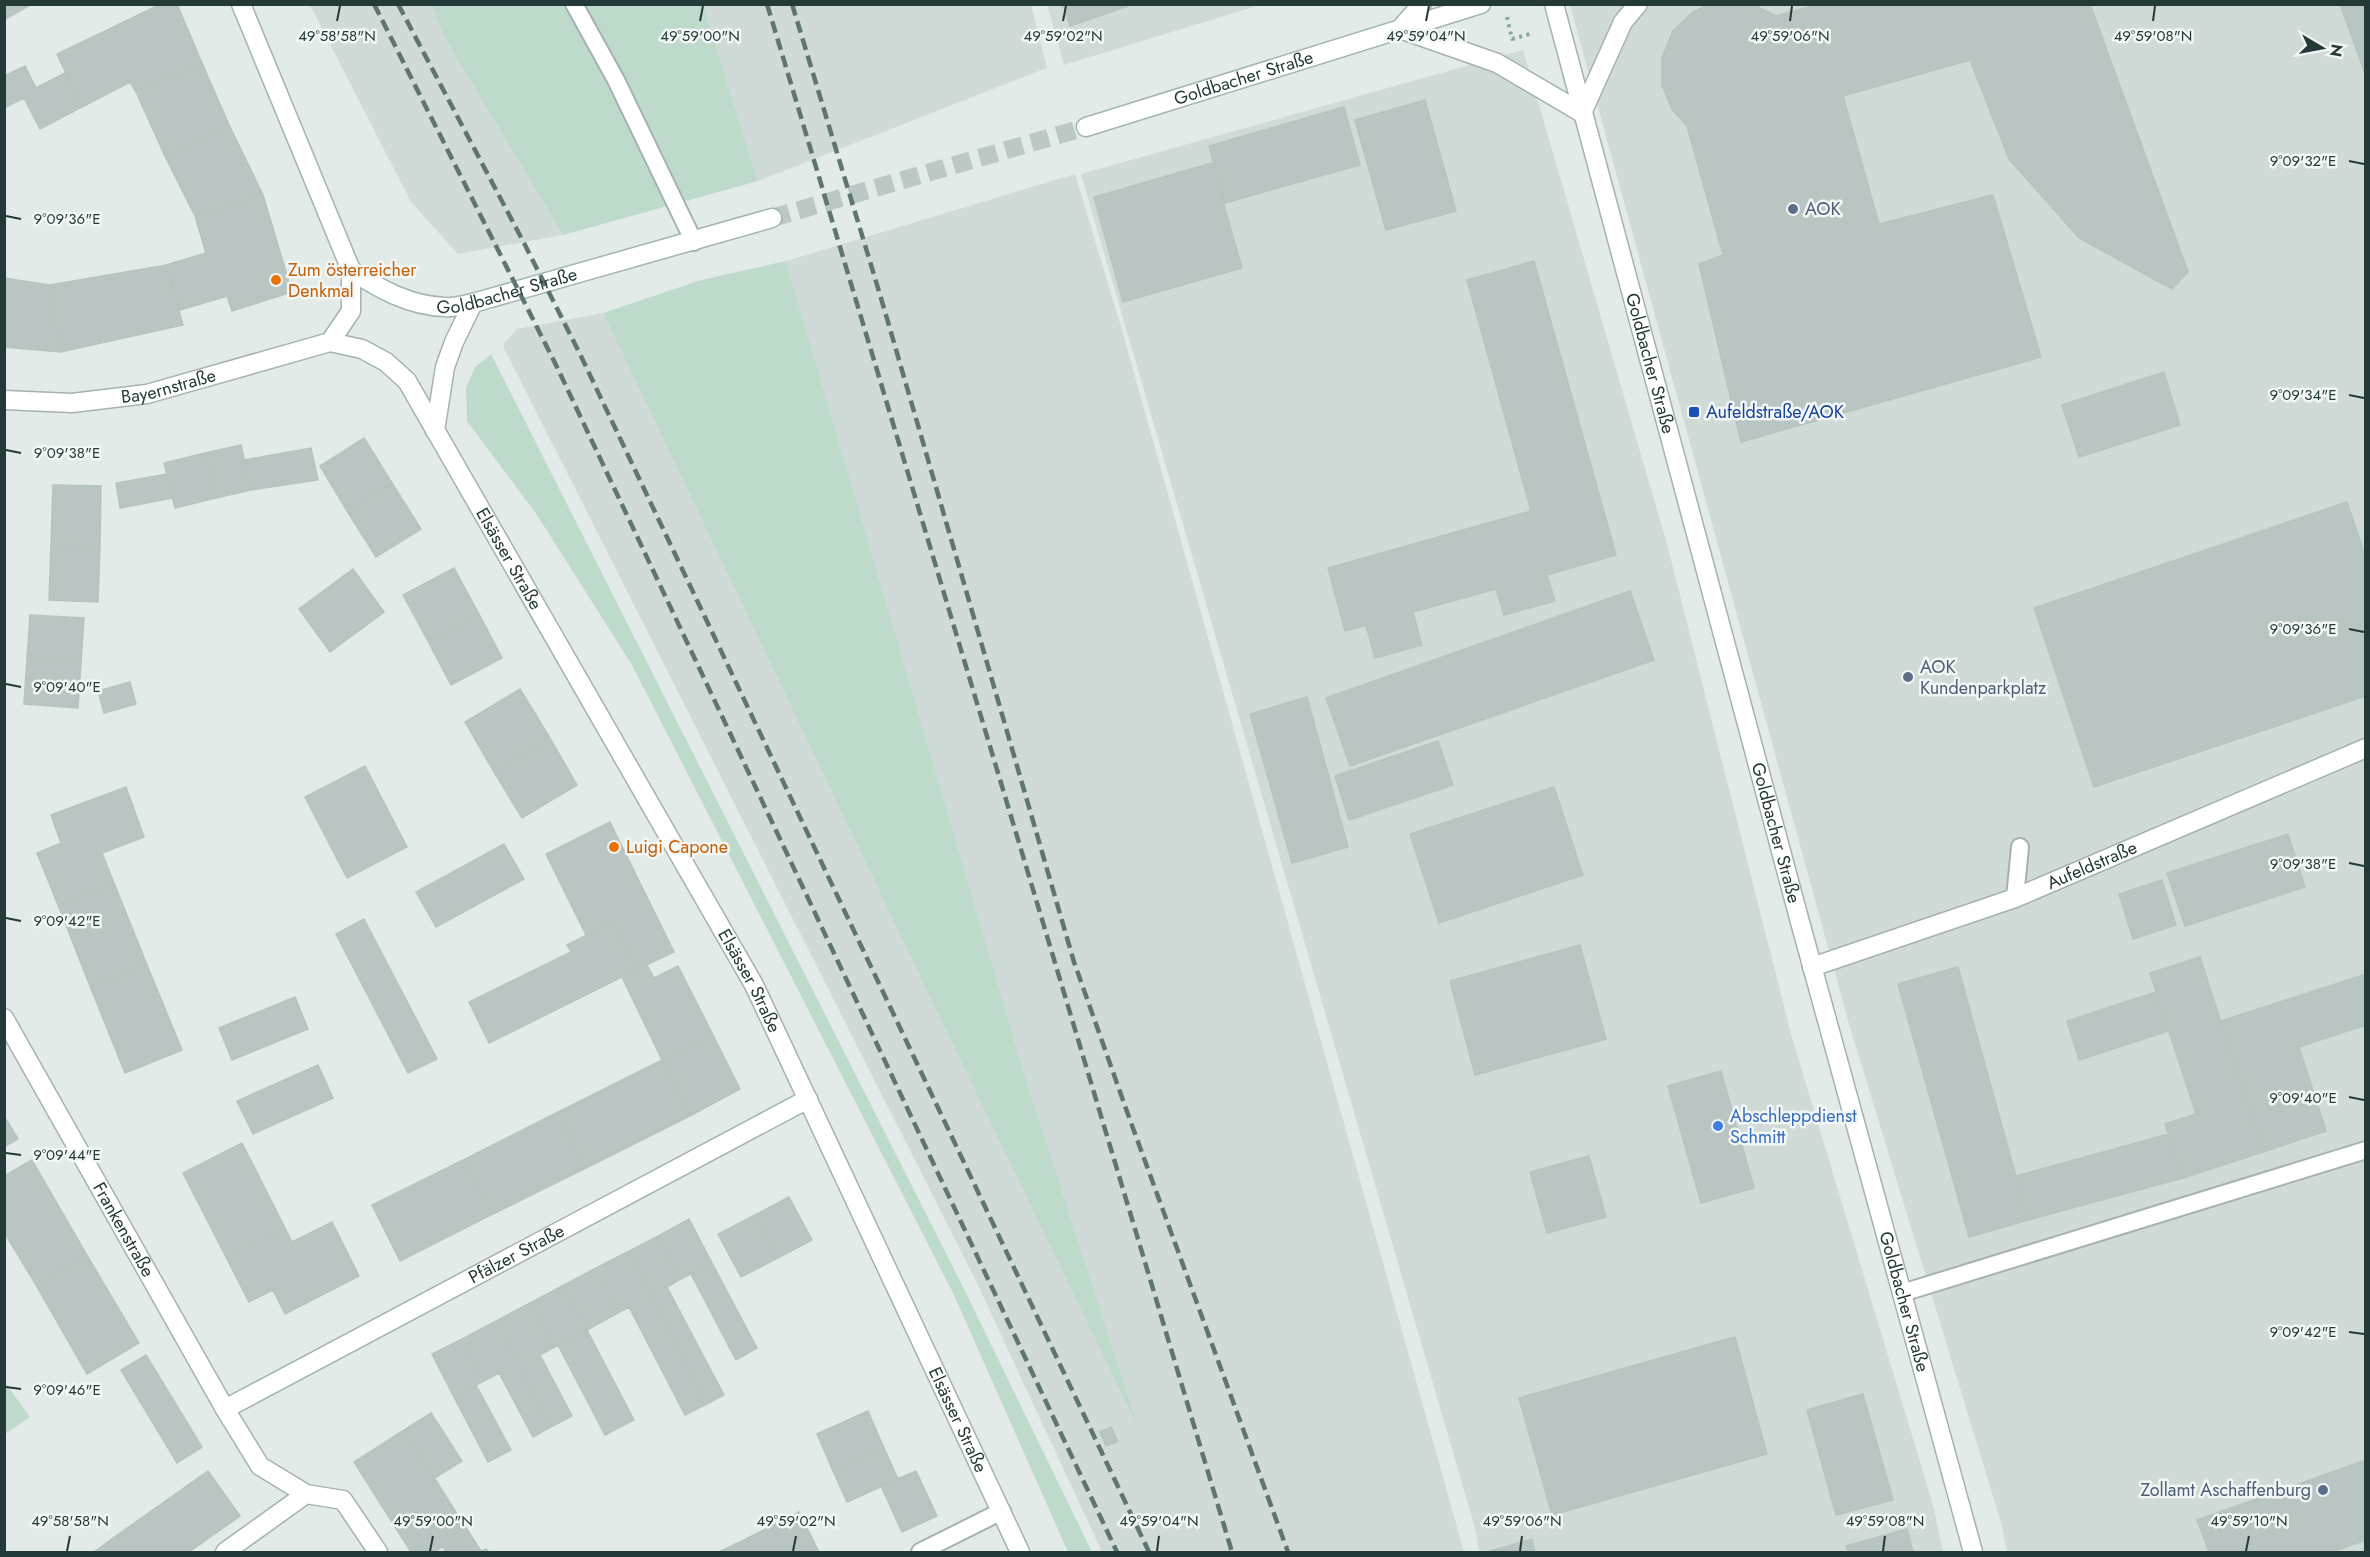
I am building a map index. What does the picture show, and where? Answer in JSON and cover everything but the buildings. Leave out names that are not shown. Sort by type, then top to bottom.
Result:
[{"type":"street","points":[[241,4],[351,270],[351,311],[330,342]]},
{"type":"street","points":[[1422,4],[1400,30],[1497,63],[1582,113],[1623,22],[1638,4]]},
{"type":"street","name":"Goldbacher Straße","points":[[1086,127],[1481,4]]},
{"type":"street","name":"Goldbacher Straße","points":[[1554,4],[1812,967],[1973,1552]]},
{"type":"street","name":"Goldbacher Straße","points":[[351,270],[383,291],[423,304],[447,308],[473,303],[694,242],[772,218]]},
{"type":"street","points":[[435,431],[445,367],[473,303]]},
{"type":"street","name":"Bayernstraße","points":[[4,400],[72,403],[147,394],[330,342]]},
{"type":"street","name":"Elsässer Straße","points":[[330,342],[362,349],[386,362],[407,381],[754,985],[1020,1552]]},
{"type":"street","name":"Aufeldstraße","points":[[1812,967],[2014,898],[2366,748]]},
{"type":"street","name":"Frankenstraße","points":[[4,1018],[225,1409],[260,1466],[306,1494]]},
{"type":"street","name":"Pfälzer Straße","points":[[225,1409],[808,1099]]},
{"type":"street","points":[[225,1552],[306,1494],[343,1500],[378,1552]]},
{"type":"lane","points":[[574,4],[616,80],[694,242]]},
{"type":"lane","points":[[2014,898],[2020,847]]},
{"type":"lane","points":[[1902,1293],[2366,1150]]},
{"type":"lane","points":[[920,1552],[1002,1511]]},
{"type":"shaded area","points":[[1047,4],[1260,5],[1064,65]]},
{"type":"shaded area","points":[[310,5],[431,5],[444,37],[563,235],[458,254],[411,202]]},
{"type":"shaded area","points":[[703,5],[1031,5],[1047,68],[758,181]]},
{"type":"shaded area","points":[[1570,5],[2365,5],[2365,1552],[2007,1552],[2002,1526],[1849,1024]]},
{"type":"shaded area","points":[[1523,50],[1667,544],[1791,1034],[1933,1505],[1943,1552],[1479,1552],[1475,1528],[1081,174]]},
{"type":"shaded area","points":[[1075,174],[1122,330],[1464,1552],[1102,1552],[977,1283],[504,348],[504,344],[517,329],[603,313],[925,987],[1136,1421],[1024,1073],[786,261]]},
{"type":"green space","points":[[431,5],[703,5],[758,181],[563,235],[444,37]]},
{"type":"green space","points":[[786,261],[1024,1073],[1138,1427],[603,313],[701,280]]},
{"type":"green space","points":[[491,354],[962,1285],[1092,1552],[1068,1552],[954,1295],[632,665],[537,515],[467,421],[466,388],[475,367]]},
{"type":"green space","points":[[4,1381],[30,1417],[5,1434],[4,1434]]},
{"type":"tunnel","points":[[772,218],[1086,127]]},
{"type":"railway","points":[[374,4],[556,365],[1117,1552]]},
{"type":"railway","points":[[398,4],[580,354],[1149,1552]]},
{"type":"railway","points":[[767,4],[1232,1552]]},
{"type":"railway","points":[[792,4],[881,298],[1074,962],[1288,1552]]},
{"type":"place","name":"AOK","points":[[1793,209]]},
{"type":"place","name":"Zum österreicher Denkmal","points":[[276,280]]},
{"type":"place","name":"Aufeldstraße/AOK","points":[[1694,412]]},
{"type":"place","name":"AOK Kundenparkplatz","points":[[1908,677]]},
{"type":"place","name":"Luigi Capone","points":[[614,847]]},
{"type":"place","name":"Abschleppdienst Schmitt","points":[[1718,1126]]},
{"type":"place","name":"Zollamt Aschaffenburg","points":[[2323,1490]]}]
